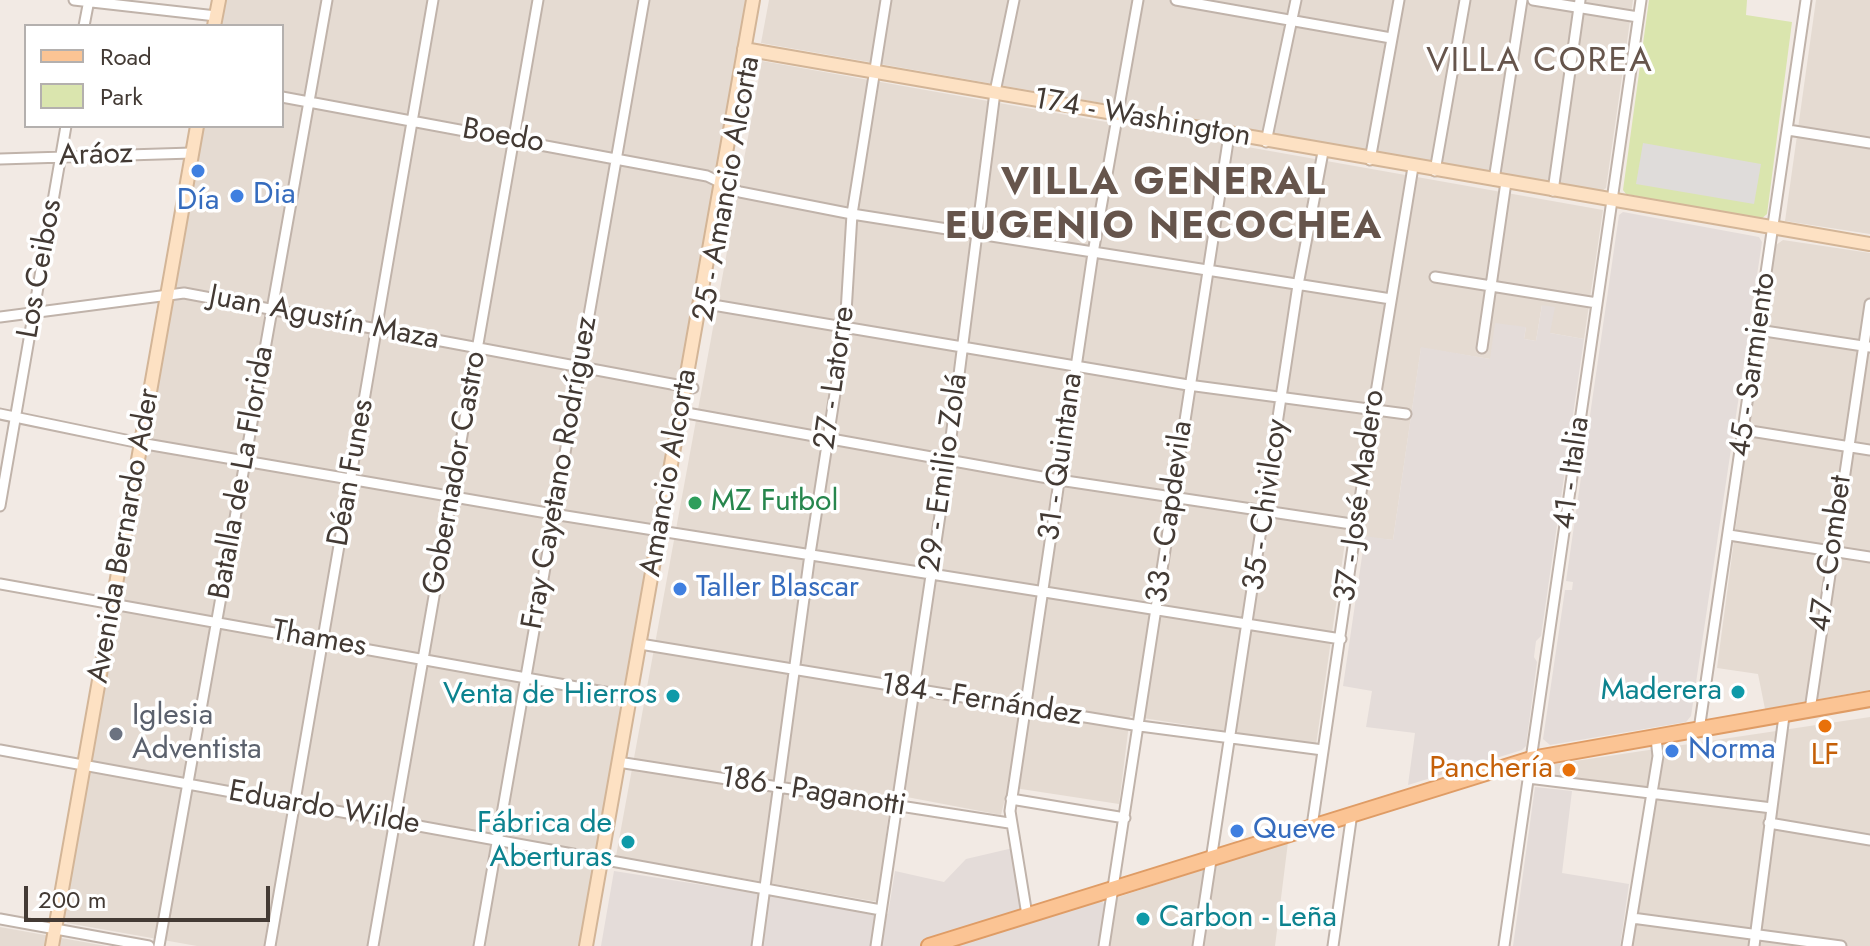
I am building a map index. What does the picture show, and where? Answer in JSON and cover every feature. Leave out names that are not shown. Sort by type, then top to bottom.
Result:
[{"type":"main road","points":[[215,21],[219,0]]},
{"type":"main road","points":[[748,50],[753,0]]},
{"type":"main road","name":"25 - Amancio Alcorta","points":[[726,185],[748,50],[761,0]]},
{"type":"main road","name":"174 - Washington","points":[[748,50],[1119,113],[1323,152],[1870,244]]},
{"type":"main road","name":"Avenida Bernardo Ader","points":[[52,946],[197,128]]},
{"type":"main road","name":"Amancio Alcorta","points":[[685,413],[726,185]]},
{"type":"main road","points":[[594,946],[621,763],[685,413]]},
{"type":"main road","points":[[929,946],[1531,759],[1870,699]]},
{"type":"main road","points":[[586,946],[605,860]]},
{"type":"street","points":[[74,0],[215,21]]},
{"type":"street","name":"Batalla de La Florida","points":[[159,946],[327,0]]},
{"type":"street","name":"Déan Funes","points":[[270,946],[433,0]]},
{"type":"street","name":"Gobernador Castro","points":[[373,946],[538,0]]},
{"type":"street","name":"Fray Cayetano Rodríguez","points":[[479,946],[644,0]]},
{"type":"street","name":"27 - Latorre","points":[[757,946],[810,554],[845,329],[852,214],[886,0]]},
{"type":"street","name":"29 - Emilio Zolá","points":[[876,946],[948,461],[995,92],[1014,0]]},
{"type":"street","name":"31 - Quintana","points":[[1027,915],[1009,823],[1011,799],[1093,253],[1138,0]]},
{"type":"street","points":[[1176,0],[1391,38]]},
{"type":"street","points":[[1266,142],[1296,0]]},
{"type":"street","points":[[1370,160],[1399,0]]},
{"type":"street","points":[[1435,171],[1465,0]]},
{"type":"street","points":[[1482,348],[1522,0]]},
{"type":"street","points":[[1533,0],[1579,4],[1638,17]]},
{"type":"street","name":"41 - Italia","points":[[1504,946],[1641,0]]},
{"type":"street","name":"45 - Sarmiento","points":[[1699,730],[1806,0]]},
{"type":"street","points":[[84,24],[89,1]]},
{"type":"street","points":[[1553,191],[1579,4]]},
{"type":"street","name":"Boedo","points":[[284,97],[707,176],[726,185],[852,214],[1391,299]]},
{"type":"street","name":"Los Ceibos","points":[[0,506],[66,128]]},
{"type":"street","points":[[1788,130],[1870,143]]},
{"type":"street","name":"33 - Capdevila","points":[[1104,946],[1140,726],[1188,385],[1229,135]]},
{"type":"street","name":"35 - Chivilcoy","points":[[1198,946],[1250,625],[1298,285],[1323,152]]},
{"type":"street","name":"Aráoz","points":[[0,159],[192,153]]},
{"type":"street","name":"37 - José Madero","points":[[1312,826],[1373,411],[1413,167]]},
{"type":"street","points":[[1435,277],[1597,303]]},
{"type":"street","name":"Juan Agustín Maza","points":[[0,317],[167,292],[690,388]]},
{"type":"street","points":[[705,303],[1188,385],[1406,414]]},
{"type":"street","name":"47 - Combet","points":[[1810,710],[1847,446],[1867,347],[1870,304]]},
{"type":"street","points":[[1758,330],[1867,347]]},
{"type":"street","points":[[685,413],[1059,480],[1358,525]]},
{"type":"street","points":[[0,414],[140,443],[553,514],[1341,639]]},
{"type":"street","points":[[1744,430],[1870,450]]},
{"type":"street","points":[[1729,535],[1870,557]]},
{"type":"street","name":"Thames","points":[[0,584],[634,698]]},
{"type":"street","name":"184 - Fernández","points":[[643,645],[1140,726],[1323,750]]},
{"type":"street","points":[[1754,946],[1784,716]]},
{"type":"street","points":[[1627,946],[1658,756],[1656,738]]},
{"type":"street","name":"Eduardo Wilde","points":[[0,750],[881,910]]},
{"type":"street","name":"186 - Paganotti","points":[[621,763],[1009,823]]},
{"type":"street","points":[[1528,778],[1772,808]]},
{"type":"street","points":[[1011,799],[1125,818]]},
{"type":"street","points":[[1333,946],[1352,813]]},
{"type":"street","points":[[1769,823],[1870,840]]},
{"type":"street","points":[[1632,918],[1841,946]]},
{"type":"street","points":[[0,919],[149,946]]},
{"type":"shaded area","points":[[225,0],[747,0],[579,946],[197,946],[67,923],[62,915],[203,128],[284,128],[284,24],[221,24]]},
{"type":"shaded area","points":[[769,0],[1633,0],[1606,188],[1602,191],[761,43]]},
{"type":"shaded area","points":[[1816,0],[1870,0],[1870,234],[1785,221]]},
{"type":"shaded area","points":[[762,61],[1603,210],[1584,339],[1550,333],[1542,305],[1536,341],[1524,339],[1526,327],[1490,359],[1421,348],[1393,540],[1346,535],[1316,745],[1130,716],[1119,804],[1008,787],[1001,815],[891,794],[878,902],[616,856]]},
{"type":"shaded area","points":[[1643,143],[1761,164],[1754,204],[1636,184]]},
{"type":"shaded area","points":[[1623,212],[1759,237],[1762,242],[1691,716],[1686,722],[1550,745],[1543,739],[1565,590],[1572,590],[1573,582],[1566,581],[1619,215]]},
{"type":"shaded area","points":[[1783,240],[1870,253],[1870,690],[1765,709],[1758,674],[1717,668],[1773,247]]},
{"type":"shaded area","points":[[1542,305],[1555,307],[1550,333],[1584,339],[1541,636],[1536,641],[1534,657],[1537,662],[1526,746],[1522,750],[1408,785],[1415,733],[1366,727],[1372,691],[1343,686],[1365,536],[1393,540],[1421,347],[1490,359],[1495,323],[1526,327],[1524,339],[1536,341]]},
{"type":"shaded area","points":[[1870,717],[1870,946],[1632,946],[1657,789],[1535,777],[1532,772],[1535,767]]},
{"type":"shaded area","points":[[1535,787],[1572,791],[1562,873],[1629,884],[1620,946],[1513,946]]},
{"type":"shaded area","points":[[1288,842],[1275,946],[1108,946],[1115,898]]},
{"type":"shaded area","points":[[1013,848],[1028,921],[1099,898],[1106,906],[1100,946],[601,946],[614,871],[888,914],[895,871],[944,882],[966,859]]},
{"type":"shaded area","points":[[0,927],[106,946],[0,946]]},
{"type":"green space","points":[[1649,0],[1747,0],[1746,15],[1792,22],[1767,214],[1760,220],[1626,194],[1623,190]]},
{"type":"place","name":"Día","points":[[198,171]]},
{"type":"place","name":"Dia","points":[[237,196]]},
{"type":"place","name":"MZ Futbol","points":[[695,503]]},
{"type":"place","name":"Taller Blascar","points":[[680,589]]},
{"type":"place","name":"Maderera","points":[[1738,692]]},
{"type":"place","name":"Venta de Hierros","points":[[673,696]]},
{"type":"place","name":"LF","points":[[1825,726]]},
{"type":"place","name":"Iglesia Adventista","points":[[116,734]]},
{"type":"place","name":"Norma","points":[[1672,751]]},
{"type":"place","name":"Panchería","points":[[1569,770]]},
{"type":"place","name":"Queve","points":[[1237,831]]},
{"type":"place","name":"Fábrica de Aberturas","points":[[628,842]]},
{"type":"place","name":"Carbon - Leña","points":[[1143,919]]},
{"type":"district","name":"VILLA COREA","points":[[1540,63]]},
{"type":"district","name":"VILLA GENERAL EUGENIO NECOCHEA","points":[[1164,207]]}]
